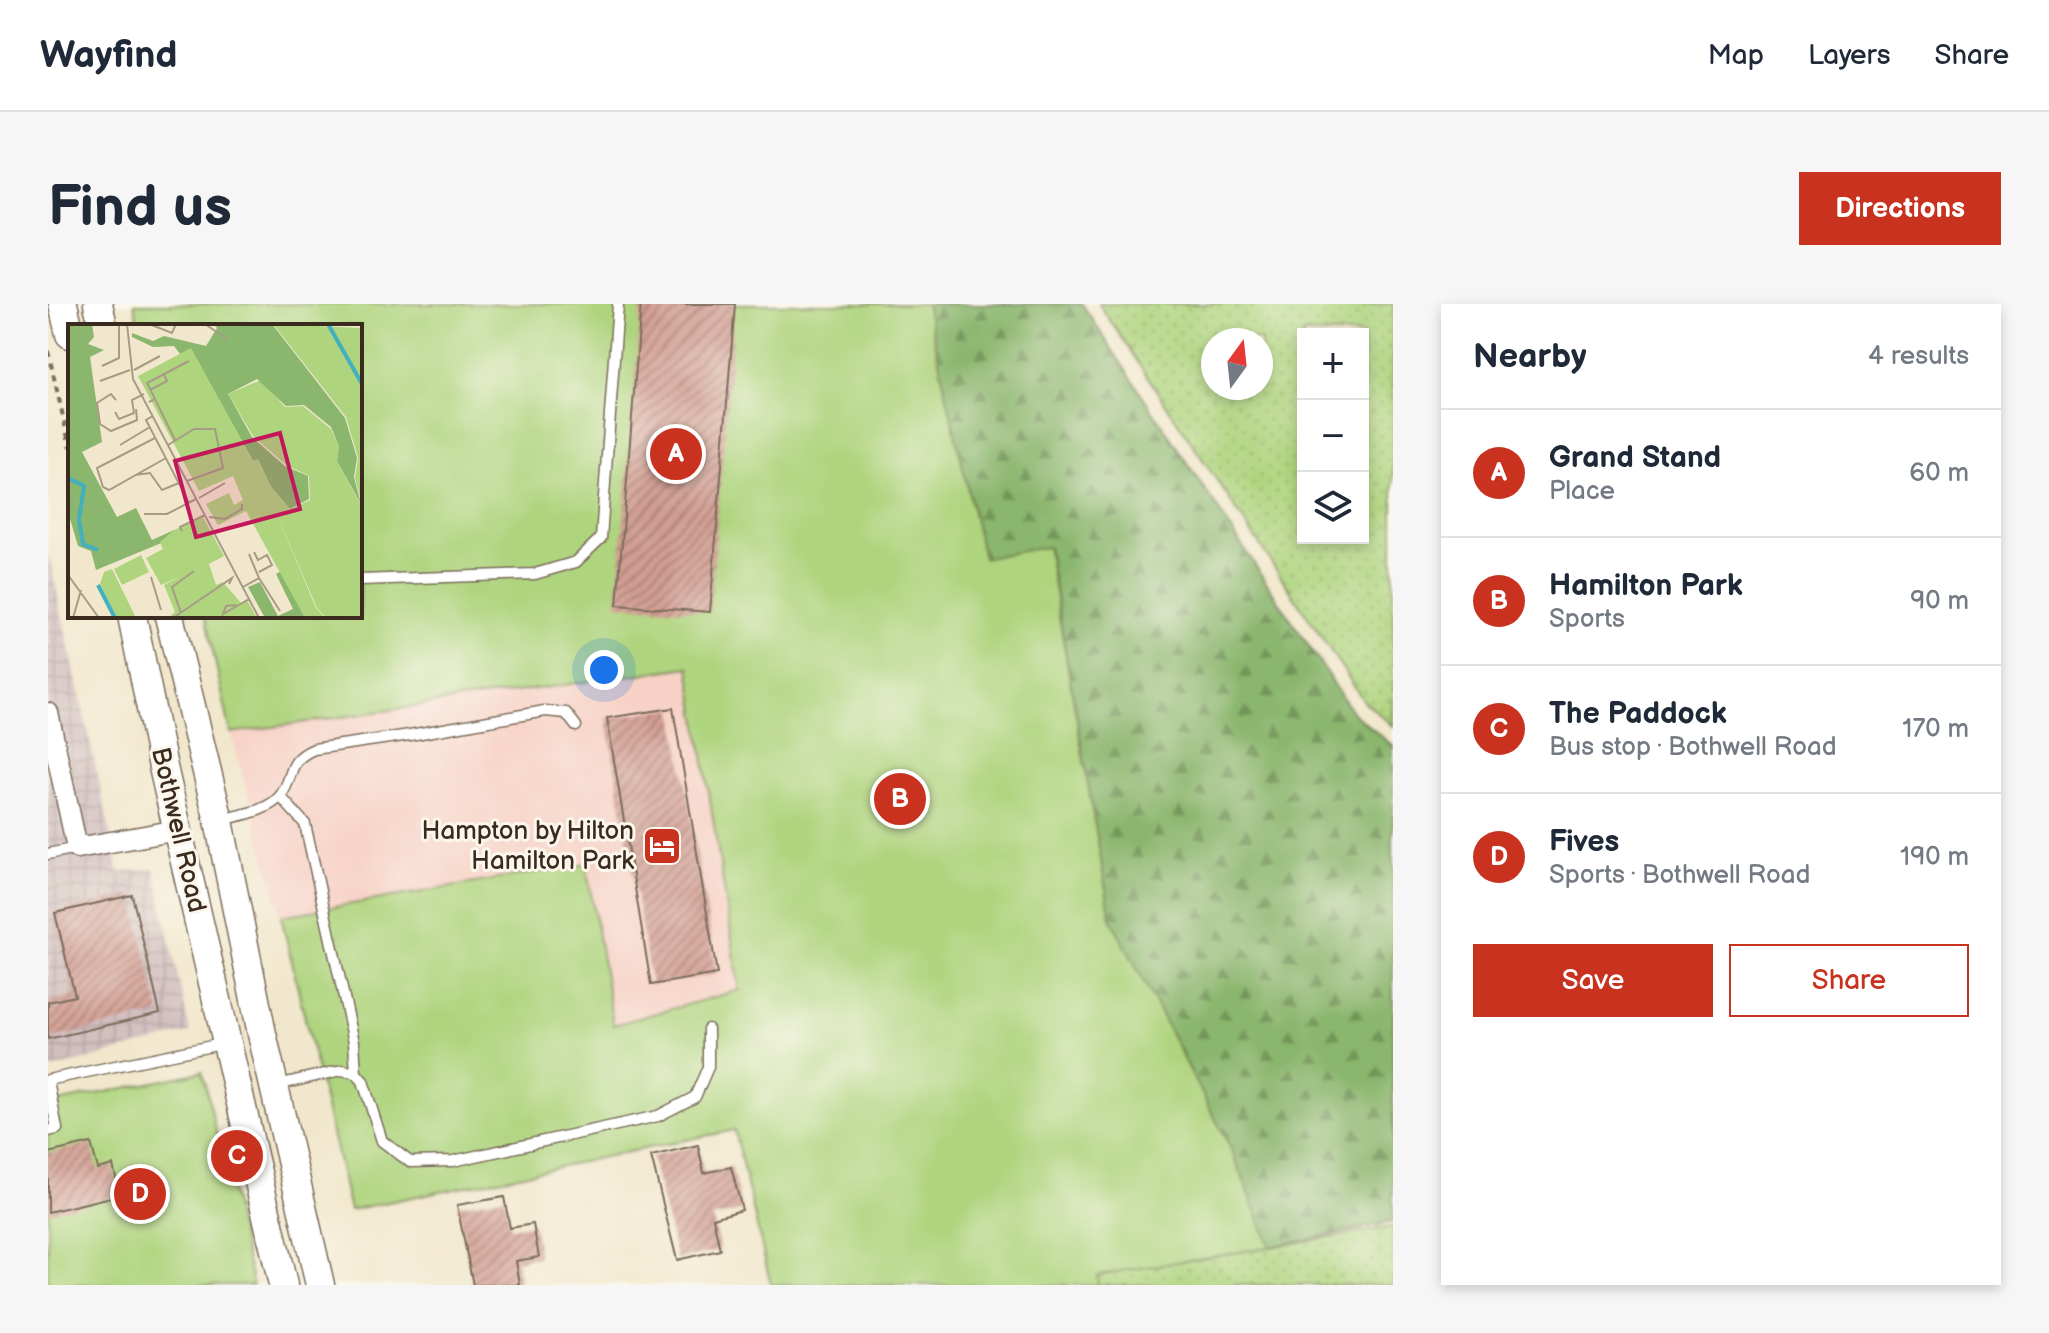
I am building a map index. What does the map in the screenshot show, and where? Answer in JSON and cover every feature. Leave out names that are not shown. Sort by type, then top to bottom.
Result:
[{"type":"main road","points":[[63,304],[68,325]]},
{"type":"main road","points":[[98,304],[103,324]]},
{"type":"main road","name":"Bothwell Road","points":[[132,618],[283,1285]]},
{"type":"main road","name":"Bothwell Road","points":[[169,618],[219,821],[262,1034],[320,1285]]},
{"type":"main road","points":[[178,830],[219,821]]},
{"type":"main road","points":[[228,1043],[262,1034]]},
{"type":"street","points":[[48,713],[77,848],[178,830]]},
{"type":"lane","points":[[362,580],[535,574],[576,562],[601,538],[618,304]]},
{"type":"lane","points":[[219,821],[259,810],[280,796],[294,763],[301,755],[314,749],[545,711],[566,713],[576,726]]},
{"type":"lane","points":[[280,796],[305,824],[354,1042],[356,1073]]},
{"type":"lane","points":[[48,854],[77,848]]},
{"type":"lane","points":[[275,1086],[342,1070],[356,1073],[363,1081],[382,1141],[410,1162],[453,1161],[658,1116],[695,1097],[708,1067],[708,1029]]},
{"type":"lane","points":[[48,1131],[57,1129],[48,1081],[228,1043]]},
{"type":"path","points":[[48,351],[68,438]]},
{"type":"shaded area","points":[[48,552],[119,872],[154,868],[190,1032],[48,1070]]},
{"type":"shaded area","points":[[689,666],[740,989],[613,1026],[586,865],[281,916],[231,733]]},
{"type":"green space","points":[[134,304],[926,304],[983,558],[1047,547],[1111,919],[1233,1153],[1270,1247],[1097,1275],[1098,1285],[771,1285],[734,1130],[350,1210],[281,916],[586,864],[613,1025],[740,990],[689,667],[231,733],[205,618],[362,618],[362,324],[139,324]]},
{"type":"green space","points":[[926,304],[1082,304],[1353,713],[1393,746],[1393,1222],[1270,1247],[1233,1153],[1111,919],[1048,548],[983,558]]},
{"type":"green space","points":[[1099,304],[1393,304],[1393,726],[1364,701]]},
{"type":"green space","points":[[202,1072],[253,1285],[48,1285],[48,1104]]},
{"type":"green space","points":[[1393,1227],[1393,1285],[1098,1285],[1096,1275]]},
{"type":"building","points":[[641,304],[735,304],[710,612],[617,605]]},
{"type":"building","name":"Hampton by Hilton Hamilton Park","points":[[673,708],[717,974],[651,985],[607,718]]},
{"type":"building","points":[[132,895],[160,1013],[48,1039],[48,1002],[75,996],[55,913]]},
{"type":"building","points":[[91,1143],[98,1169],[113,1165],[120,1195],[48,1212],[48,1153]]},
{"type":"building","points":[[698,1145],[704,1173],[731,1167],[742,1210],[713,1218],[720,1250],[677,1260],[651,1156]]},
{"type":"building","points":[[504,1197],[510,1228],[533,1224],[539,1257],[516,1261],[520,1285],[473,1285],[457,1205]]},
{"type":"place","name":"Grand Stand","points":[[676,454]]},
{"type":"place","name":"Hamilton Park","points":[[900,799]]},
{"type":"place","name":"Hampton by Hilton Hamilton Park","points":[[662,846]]},
{"type":"place","name":"The Paddock","points":[[237,1156]]},
{"type":"place","name":"Fives","points":[[140,1194]]}]
